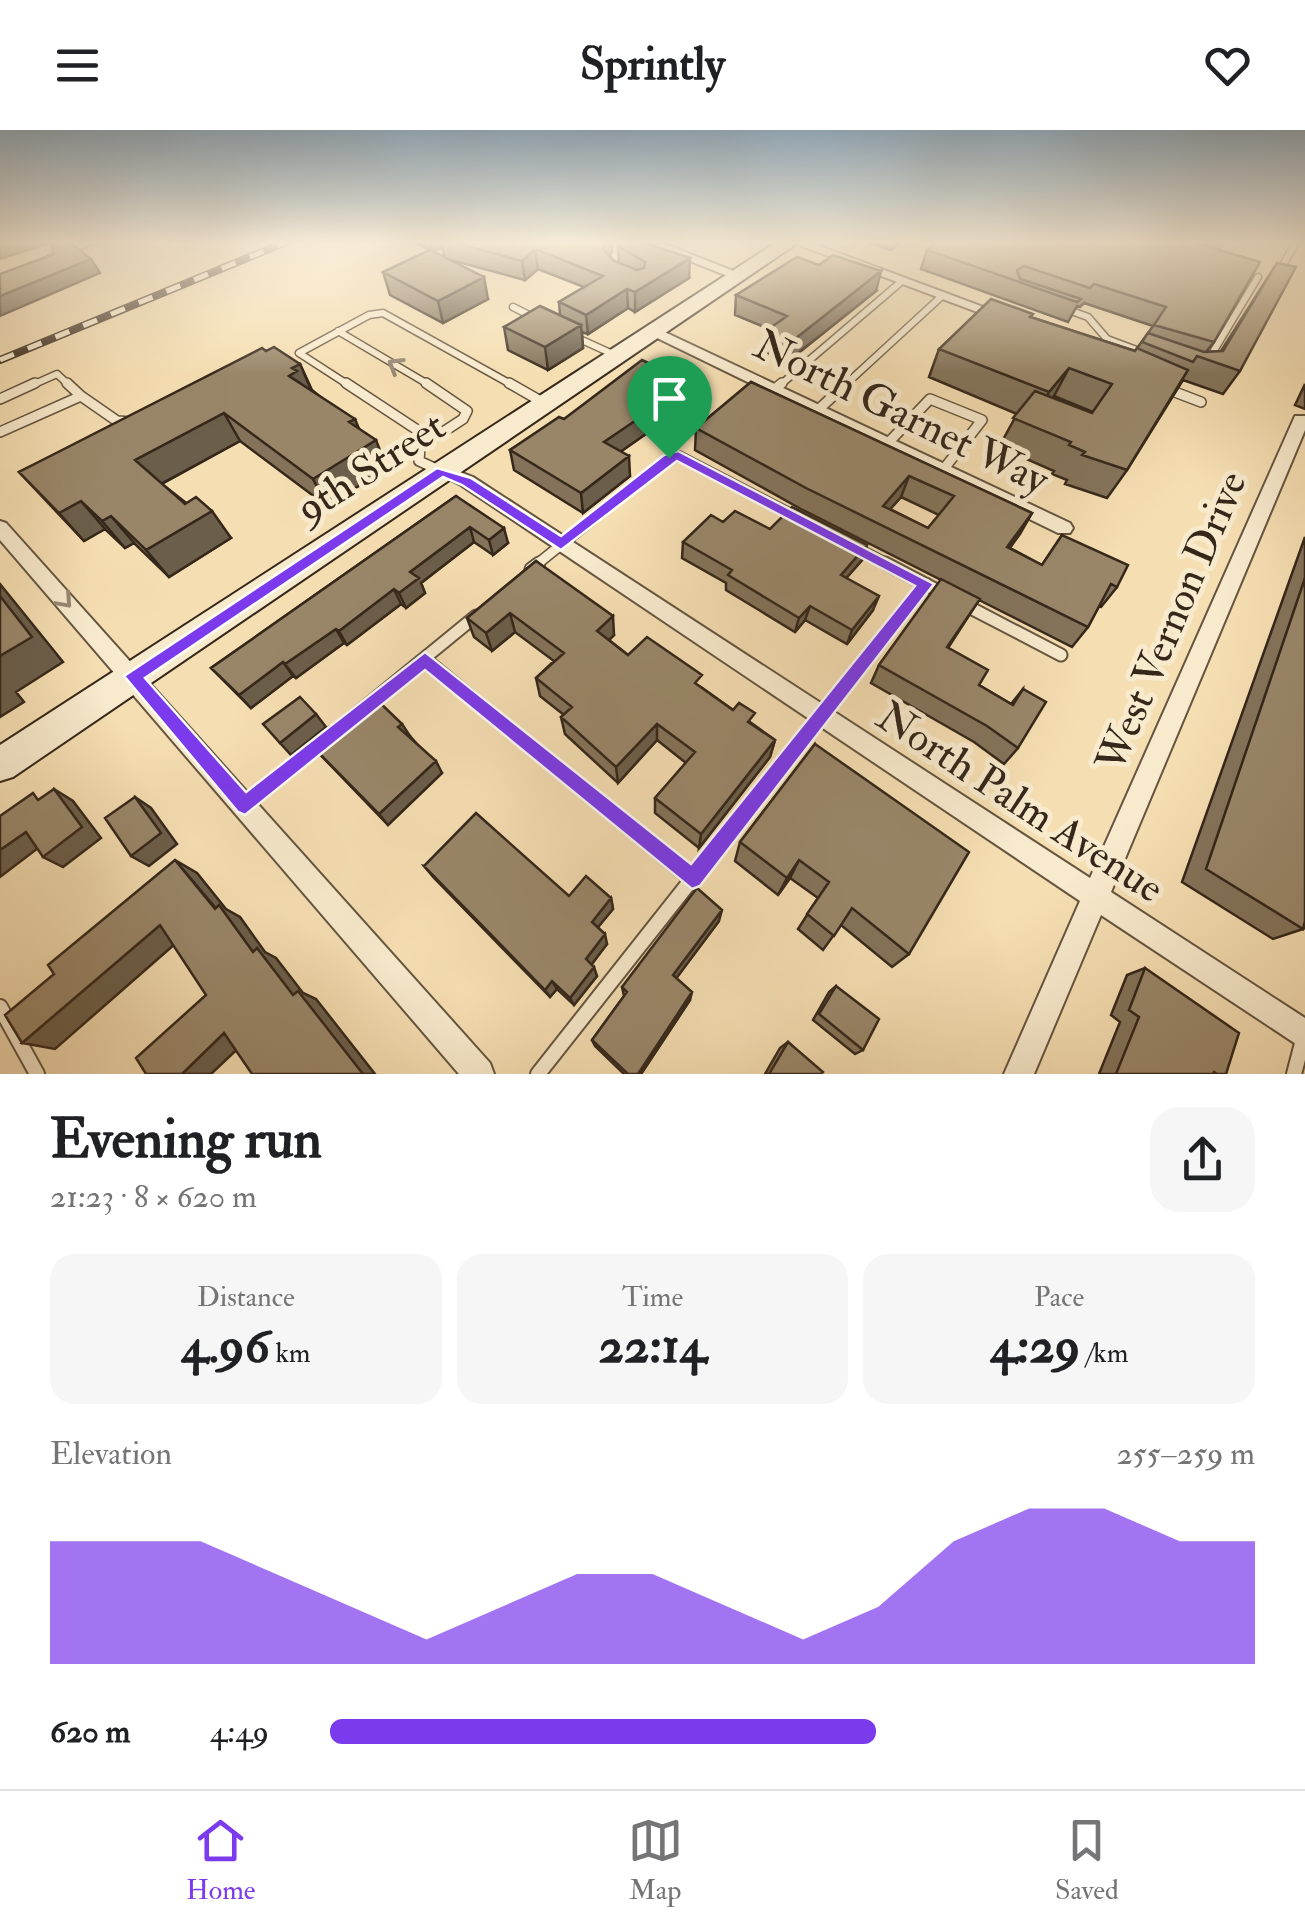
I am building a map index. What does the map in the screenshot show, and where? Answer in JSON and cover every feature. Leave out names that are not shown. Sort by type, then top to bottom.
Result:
[{"type":"street","name":"9th Street","points":[[0,766],[725,286]]},
{"type":"street","points":[[917,286],[1029,326]]},
{"type":"street","name":"North Garnet Way","points":[[656,332],[1064,528]]},
{"type":"street","points":[[1090,344],[1107,340]]},
{"type":"street","name":"West Vernon Drive","points":[[1019,1074],[1301,420]]},
{"type":"street","name":"North Palm Avenue","points":[[442,472],[466,481],[1304,1035]]},
{"type":"street","points":[[0,528],[480,1074]]},
{"type":"lane","points":[[776,389],[895,286]]},
{"type":"lane","points":[[1204,368],[1253,286]]},
{"type":"lane","points":[[818,410],[942,296]]},
{"type":"lane","points":[[1052,304],[1088,317],[1107,340],[1162,359]]},
{"type":"lane","points":[[513,307],[548,324]]},
{"type":"lane","points":[[284,360],[369,315],[382,313],[545,404]]},
{"type":"lane","points":[[338,331],[467,410],[463,419],[420,447],[419,461],[442,472]]},
{"type":"lane","points":[[566,332],[618,357]]},
{"type":"lane","points":[[299,353],[431,439]]},
{"type":"lane","points":[[0,398],[57,374],[117,421],[140,422]]},
{"type":"lane","points":[[1152,383],[1201,402]]},
{"type":"lane","points":[[0,432],[81,396]]},
{"type":"lane","points":[[888,443],[930,400],[982,420],[943,470]]},
{"type":"lane","points":[[514,584],[660,464],[678,456],[809,523]]},
{"type":"lane","points":[[842,540],[1061,655]]},
{"type":"lane","points":[[538,1074],[926,584]]},
{"type":"lane","points":[[245,805],[484,609]]},
{"type":"lane","points":[[425,660],[692,879]]},
{"type":"lane","points":[[0,1006],[37,1074]]},
{"type":"lane","points":[[1294,1074],[1304,1035]]},
{"type":"building","points":[[0,286],[24,286],[0,296]]},
{"type":"building","points":[[410,286],[467,286],[438,301]]},
{"type":"building","points":[[586,286],[645,286],[635,292],[627,289],[586,315],[559,302]]},
{"type":"building","points":[[750,286],[862,286],[791,342],[766,331],[787,316],[736,295]]},
{"type":"building","points":[[1031,286],[1081,299],[1077,302]]},
{"type":"building","points":[[1100,286],[1246,286],[1214,342],[1154,325],[1166,307]]},
{"type":"building","points":[[1263,286],[1286,286],[1240,371],[1197,356],[1193,362],[1142,342],[1148,333],[1204,352],[1223,351]]},
{"type":"building","points":[[991,299],[1033,314],[1030,317],[1135,351],[1137,348],[1188,370],[1127,470],[1082,455],[1085,452],[1069,445],[1071,442],[1013,418],[1035,391],[1092,413],[1112,384],[1069,368],[1049,392],[939,349]]},
{"type":"building","points":[[540,306],[581,325],[545,347],[504,327]]},
{"type":"building","points":[[274,347],[300,364],[292,368],[297,371],[289,376],[355,419],[349,422],[376,440],[313,479],[224,413],[135,460],[185,504],[196,497],[212,511],[146,550],[111,516],[102,521],[81,501],[59,513],[19,472],[262,348],[266,351]]},
{"type":"building","points":[[642,360],[673,375],[645,396],[660,404],[604,442],[629,456],[581,493],[510,450],[559,417],[564,419]]},
{"type":"building","points":[[751,382],[1032,513],[1007,547],[1042,565],[1062,535],[1128,565],[1117,587],[1111,584],[1088,627],[806,488],[696,428]],"holes":[[[909,476],[954,496],[928,528],[883,506]]]},
{"type":"building","points":[[456,496],[504,528],[489,540],[470,527],[410,572],[419,578],[399,593],[394,589],[339,631],[336,629],[283,662],[239,695],[211,668]]},
{"type":"building","points":[[792,507],[867,545],[841,575],[879,596],[852,630],[810,606],[799,618],[728,575],[732,570],[683,542],[711,515],[723,522],[735,511],[770,529]]},
{"type":"building","points":[[536,561],[613,616],[597,631],[628,655],[647,637],[702,675],[695,683],[733,710],[739,703],[755,713],[748,722],[775,740],[701,834],[655,798],[695,752],[657,724],[616,767],[561,717],[572,707],[536,678],[564,653],[510,613],[486,633],[467,618]]},
{"type":"building","points":[[1305,578],[1305,921],[1303,929],[1206,869]]},
{"type":"building","points":[[941,579],[980,599],[947,647],[988,670],[979,685],[1013,705],[1023,689],[1046,702],[1018,748],[879,665]]},
{"type":"building","points":[[0,596],[32,637],[0,656]]},
{"type":"building","points":[[300,697],[316,714],[280,743],[263,724]]},
{"type":"building","points":[[377,700],[402,724],[398,727],[436,761],[379,814],[309,743],[329,727],[335,734]]},
{"type":"building","points":[[815,744],[969,852],[909,954],[852,908],[834,936],[807,914],[829,882],[799,860],[787,878],[740,842]]},
{"type":"building","points":[[54,789],[82,827],[43,857],[26,832],[0,850],[0,816],[33,793],[38,800]]},
{"type":"building","points":[[135,797],[161,833],[131,856],[105,818]]},
{"type":"building","points":[[476,813],[569,896],[586,876],[611,898],[592,922],[605,934],[586,959],[594,967],[570,998],[552,981],[545,990],[424,866]]},
{"type":"building","points":[[175,860],[215,909],[219,905],[253,952],[257,948],[293,995],[298,991],[363,1074],[252,1074],[224,1033],[182,1074],[146,1074],[136,1058],[206,995],[160,925],[22,1043],[5,1015],[54,974],[48,965]]},
{"type":"building","points":[[697,888],[722,910],[673,975],[692,992],[638,1074],[628,1074],[592,1040],[627,992],[622,987]]},
{"type":"building","points":[[1145,968],[1239,1033],[1226,1074],[1116,1074],[1139,1017],[1129,1010]]},
{"type":"building","points":[[836,986],[879,1019],[863,1050],[819,1014]]},
{"type":"building","points":[[788,1042],[823,1072],[769,1074]]},
{"type":"railway","points":[[0,360],[179,286]]},
{"type":"route","points":[[678,456],[692,462],[926,584],[692,879],[425,660],[245,805],[133,676],[442,472],[466,481],[561,544],[669,458],[678,456]]}]
